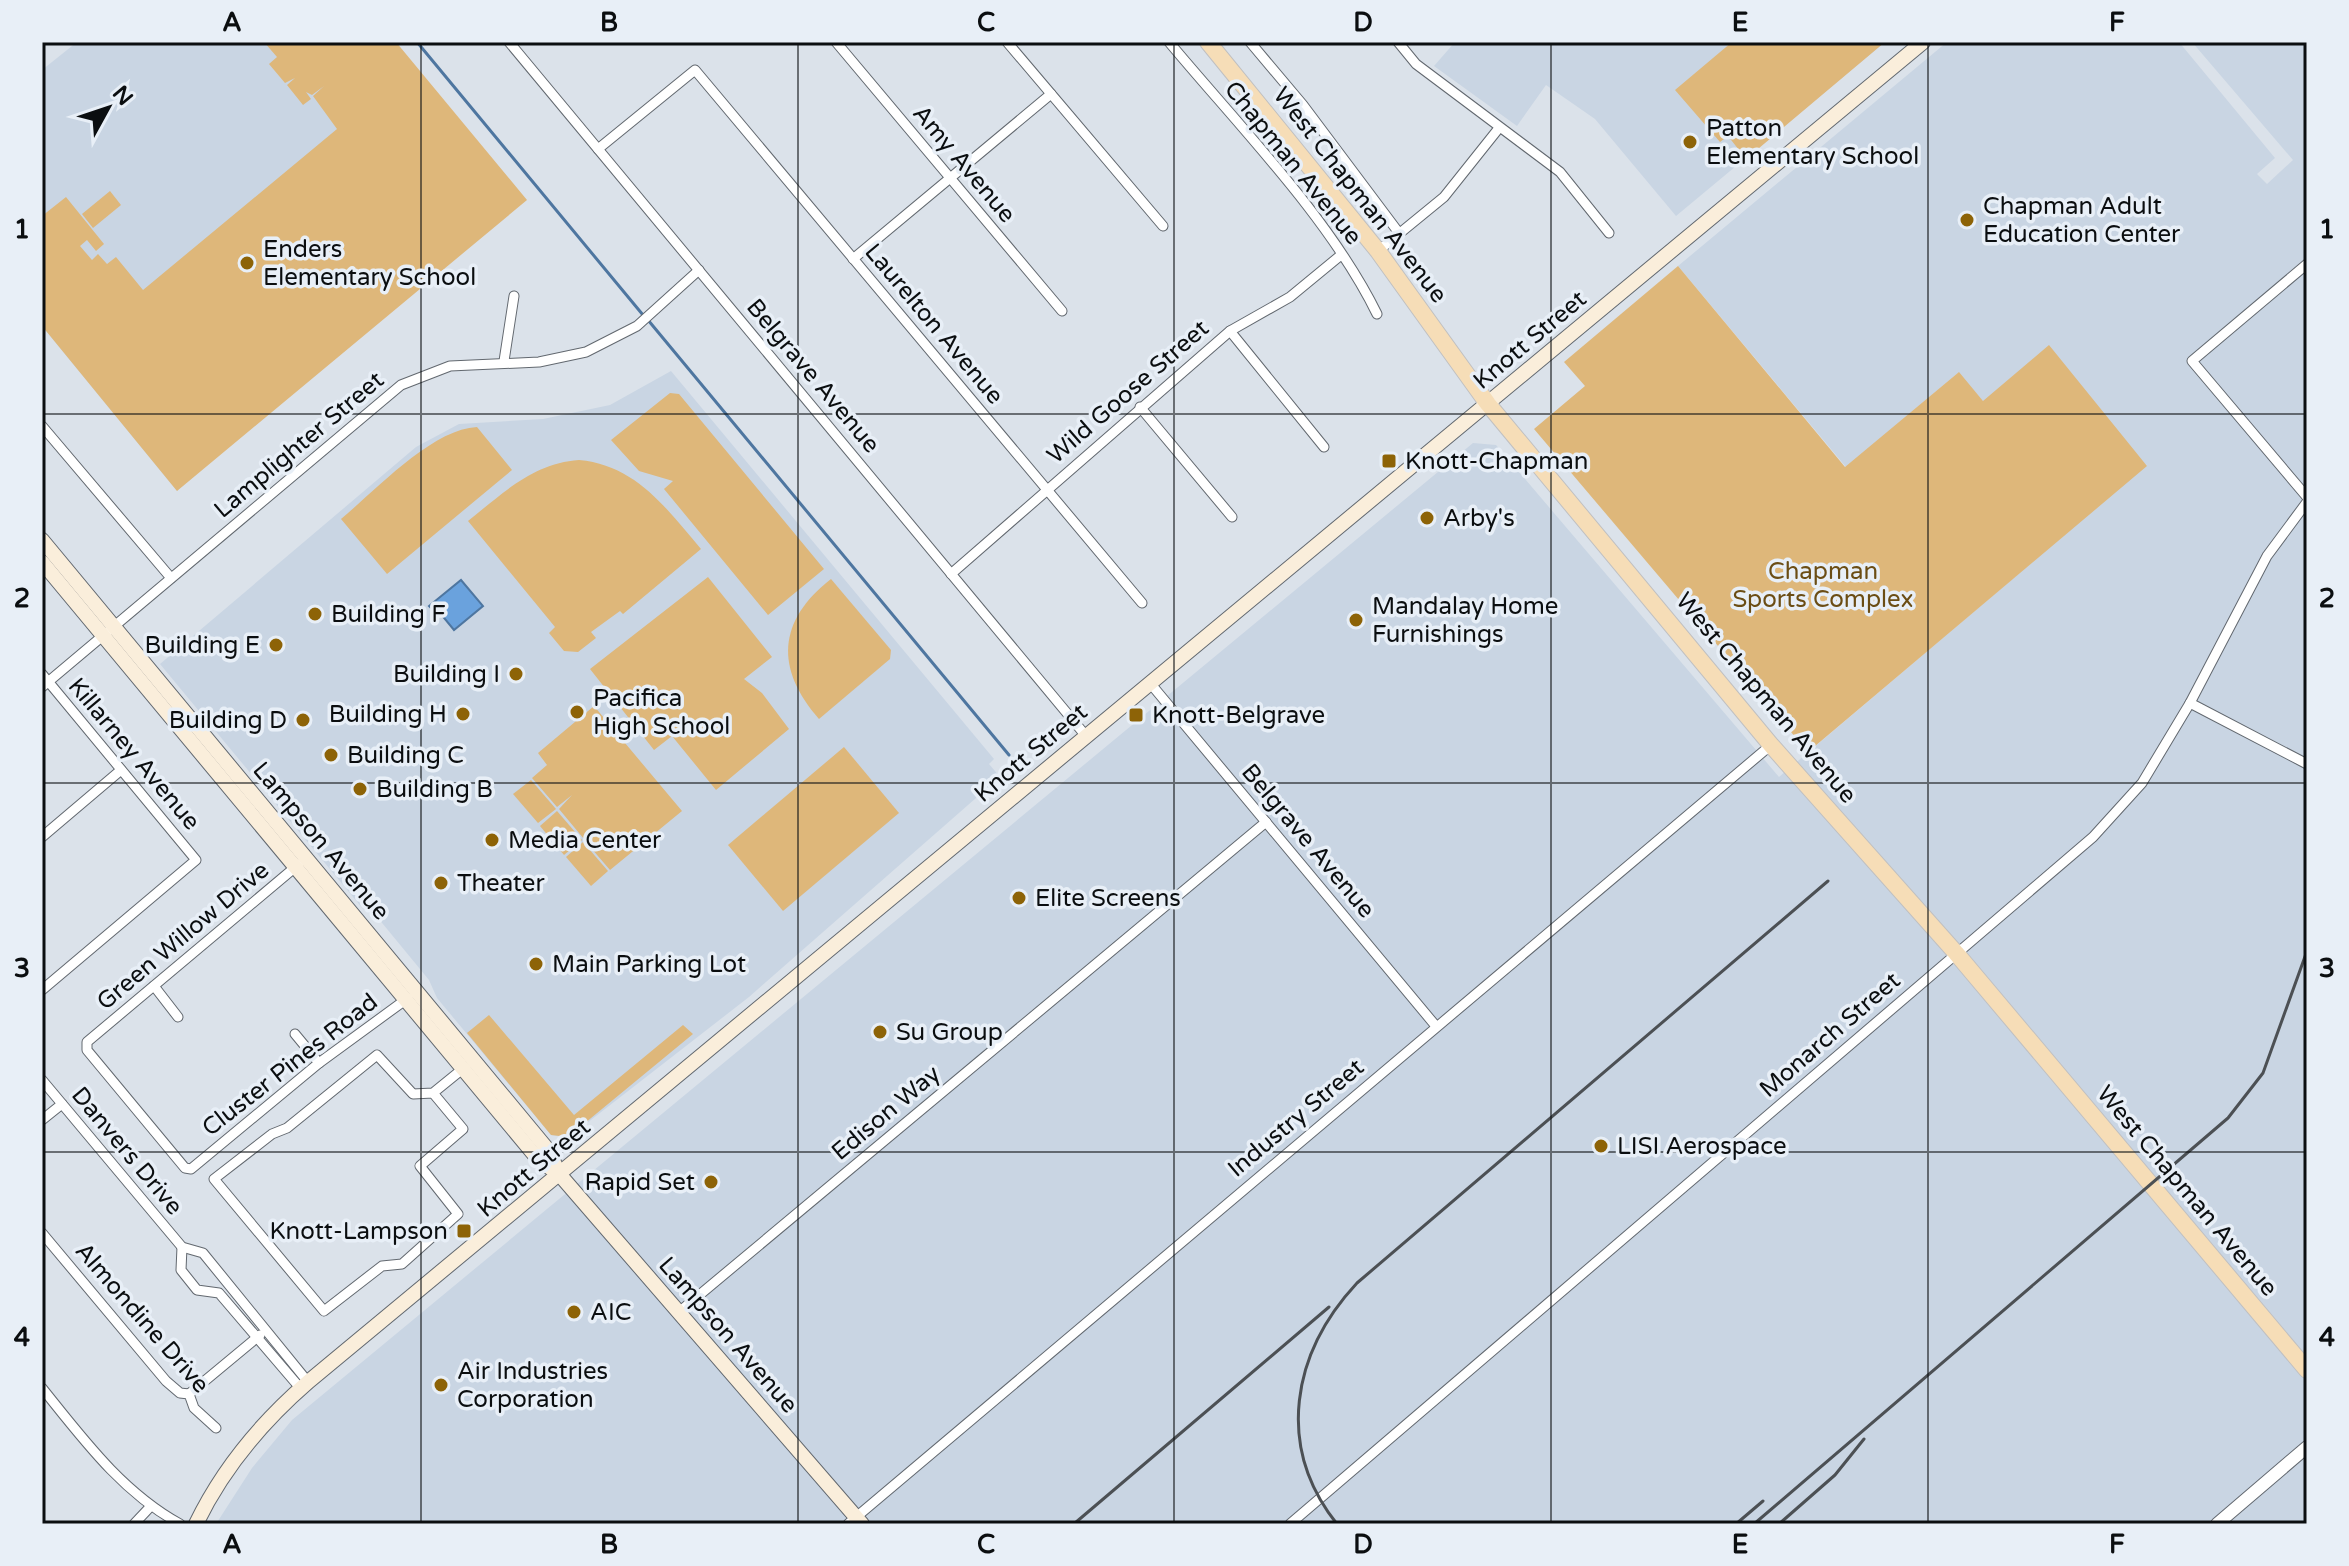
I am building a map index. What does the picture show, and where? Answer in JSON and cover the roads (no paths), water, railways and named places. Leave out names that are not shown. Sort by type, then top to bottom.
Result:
[{"type":"main road","name":"West Chapman Avenue","points":[[1208,42],[1378,251],[1488,404],[1771,745],[1956,953],[2307,1370]]},
{"type":"main road","name":"Knott Street","points":[[196,1524],[216,1488],[252,1438],[304,1385],[1923,42]]},
{"type":"main road","name":"Lampson Avenue","points":[[42,540],[108,631]]},
{"type":"main road","name":"Lampson Avenue","points":[[42,562],[108,631],[468,1064],[548,1150],[560,1175],[855,1522]]},
{"type":"street","points":[[512,46],[525,42]]},
{"type":"street","name":"Amy Avenue","points":[[836,42],[1062,311]]},
{"type":"street","points":[[1007,42],[1163,226]]},
{"type":"street","name":"Chapman Avenue","points":[[1169,42],[1361,280],[1377,314]]},
{"type":"street","name":"Chapman Avenue","points":[[1250,42],[1303,105],[1399,233]]},
{"type":"street","points":[[1398,42],[1416,64],[1560,172],[1609,233]]},
{"type":"street","name":"Belgrave Avenue","points":[[512,46],[1086,736]]},
{"type":"street","name":"Laurelton Avenue","points":[[598,149],[695,70],[1142,603]]},
{"type":"street","points":[[853,259],[1051,94]]},
{"type":"street","points":[[1378,251],[1444,197],[1499,128]]},
{"type":"street","name":"Wild Goose Street","points":[[951,574],[1230,331],[1290,297],[1341,255]]},
{"type":"street","points":[[2307,264],[2192,361],[2307,500]]},
{"type":"street","name":"Lamplighter Street","points":[[44,681],[401,385],[450,366],[504,361],[539,362],[586,352],[637,326],[699,270]]},
{"type":"street","points":[[504,361],[514,296]]},
{"type":"street","points":[[1230,331],[1324,447]]},
{"type":"street","points":[[1140,407],[1232,517]]},
{"type":"street","points":[[42,426],[171,578]]},
{"type":"street","name":"Monarch Street","points":[[1290,1524],[2093,837],[2142,783],[2190,703],[2267,556],[2307,500]]},
{"type":"street","name":"Killarney Avenue","points":[[42,990],[196,860],[44,681]]},
{"type":"street","name":"Belgrave Avenue","points":[[1150,683],[1435,1025]]},
{"type":"street","points":[[2190,703],[2307,764]]},
{"type":"street","name":"Industry Street","points":[[855,1522],[1435,1025],[1771,745]]},
{"type":"street","points":[[42,837],[121,770]]},
{"type":"street","name":"Edison Way","points":[[679,1312],[1266,822]]},
{"type":"street","name":"Green Willow Drive","points":[[188,1169],[86,1045],[302,862]]},
{"type":"street","points":[[154,986],[178,1017]]},
{"type":"street","name":"Cluster Pines Road","points":[[188,1169],[319,1063],[411,996]]},
{"type":"street","points":[[295,1034],[319,1063]]},
{"type":"street","points":[[433,1093],[463,1129],[420,1166],[458,1214],[402,1264],[382,1266],[324,1311],[214,1179],[272,1134],[287,1128],[377,1055],[413,1094],[433,1093],[468,1064]]},
{"type":"street","name":"Danvers Drive","points":[[42,1080],[182,1247],[203,1253],[304,1385]]},
{"type":"street","points":[[42,1120],[62,1104]]},
{"type":"street","name":"Almondine Drive","points":[[42,1233],[166,1381],[180,1393],[189,1394],[194,1408],[216,1428]]},
{"type":"street","name":"Danvers Drive","points":[[182,1247],[181,1270],[197,1290],[219,1293],[262,1334]]},
{"type":"street","points":[[219,1293],[228,1285]]},
{"type":"street","points":[[189,1394],[262,1334]]},
{"type":"street","points":[[42,1388],[107,1467],[151,1506],[180,1524]]},
{"type":"street","points":[[2217,1524],[2307,1447]]},
{"type":"street","points":[[134,1524],[151,1506]]},
{"type":"water","points":[[461,580],[483,606],[454,630],[436,608],[433,610],[429,606]]},
{"type":"waterway","points":[[417,42],[643,315]]},
{"type":"waterway","points":[[648,320],[1009,755]]},
{"type":"railway","points":[[1337,1524],[1317,1494],[1305,1463],[1299,1432],[1299,1400],[1306,1369],[1318,1339],[1335,1310],[1357,1283],[1828,881]]},
{"type":"railway","points":[[1754,1524],[2228,1118],[2263,1073],[2307,951]]},
{"type":"railway","points":[[1075,1523],[1329,1307]]},
{"type":"railway","points":[[1779,1524],[1835,1475],[1864,1439]]},
{"type":"railway","points":[[1736,1524],[1763,1501]]},
{"type":"place","name":"Patton Elementary School","points":[[1690,142]]},
{"type":"place","name":"Chapman Adult Education Center","points":[[1967,220]]},
{"type":"place","name":"Enders Elementary School","points":[[247,263]]},
{"type":"place","name":"Knott-Chapman","points":[[1389,461]]},
{"type":"place","name":"Arby's","points":[[1427,518]]},
{"type":"place","name":"Building F","points":[[315,614]]},
{"type":"place","name":"Mandalay Home Furnishings","points":[[1356,620]]},
{"type":"place","name":"Building E","points":[[276,645]]},
{"type":"place","name":"Building I","points":[[516,674]]},
{"type":"place","name":"Pacifica High School","points":[[577,712]]},
{"type":"place","name":"Building H","points":[[463,714]]},
{"type":"place","name":"Knott-Belgrave","points":[[1136,715]]},
{"type":"place","name":"Building D","points":[[303,720]]},
{"type":"place","name":"Building C","points":[[331,755]]},
{"type":"place","name":"Building B","points":[[360,789]]},
{"type":"place","name":"Media Center","points":[[492,840]]},
{"type":"place","name":"Theater","points":[[441,883]]},
{"type":"place","name":"Elite Screens","points":[[1019,898]]},
{"type":"place","name":"Main Parking Lot","points":[[536,964]]},
{"type":"place","name":"Su Group","points":[[880,1032]]},
{"type":"place","name":"LISI Aerospace","points":[[1601,1146]]},
{"type":"place","name":"Rapid Set","points":[[711,1182]]},
{"type":"place","name":"Knott-Lampson","points":[[464,1231]]},
{"type":"place","name":"AIC","points":[[574,1312]]},
{"type":"place","name":"Air Industries Corporation","points":[[441,1385]]},
{"type":"park label","name":"Chapman Sports Complex","points":[[1823,585]]}]
